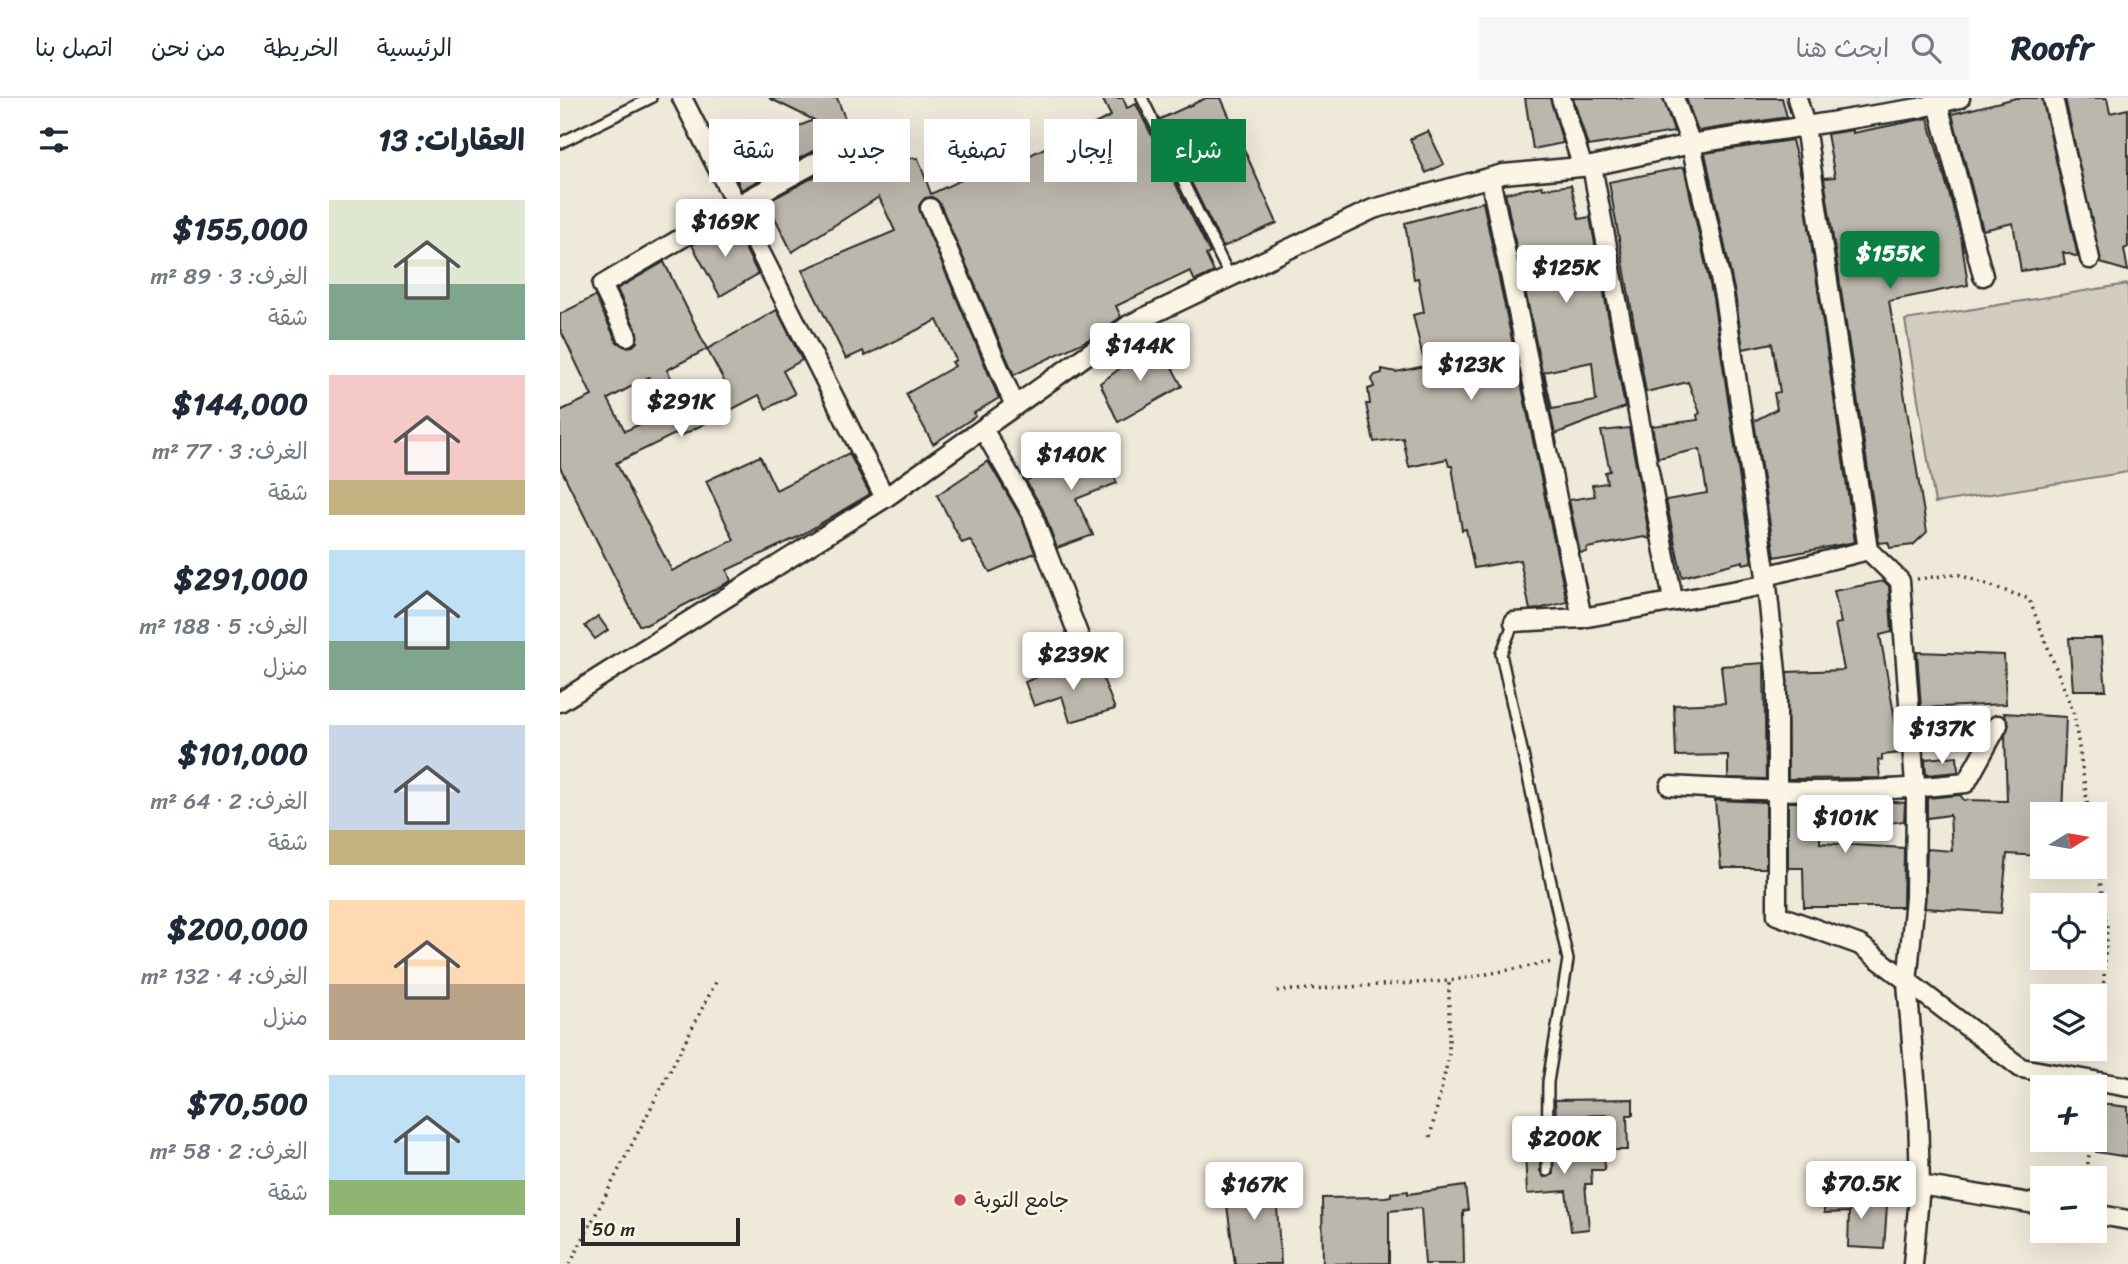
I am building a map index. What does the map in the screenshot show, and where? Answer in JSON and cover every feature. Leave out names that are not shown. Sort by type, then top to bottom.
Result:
[{"type":"street","points":[[682,98],[886,498]]},
{"type":"street","points":[[1562,98],[1587,166],[1674,600]]},
{"type":"street","points":[[1674,98],[1691,144],[1724,296],[1766,580],[1777,682],[1777,915],[1860,944],[2021,1068],[2060,1075]]},
{"type":"street","points":[[1797,98],[1805,126],[1868,550],[1900,581],[1916,789],[1915,898],[1907,982],[1918,1114],[1920,1185],[1913,1264]]},
{"type":"street","points":[[560,702],[886,498],[1129,325],[1373,209],[1503,174],[1587,166],[1691,144],[1805,126],[1917,103],[1938,104],[1960,98]]},
{"type":"street","points":[[2053,98],[2090,258]]},
{"type":"street","points":[[1938,104],[1983,275]]},
{"type":"street","points":[[627,336],[602,285],[813,164]]},
{"type":"street","points":[[1490,178],[1582,618]]},
{"type":"street","points":[[930,208],[1015,406]]},
{"type":"street","points":[[983,429],[1032,514],[1088,660]]},
{"type":"street","points":[[1514,622],[1582,618],[1674,600],[1766,580],[1868,550]]},
{"type":"street","points":[[1670,786],[1777,793],[1916,789],[1966,783],[1998,725]]},
{"type":"street","points":[[2107,1084],[2128,1087]]},
{"type":"street","points":[[1920,1185],[2030,1203]]},
{"type":"street","points":[[2107,1216],[2128,1220]]},
{"type":"lane","points":[[560,143],[651,98]]},
{"type":"lane","points":[[1142,98],[1230,277]]},
{"type":"lane","points":[[1514,622],[1501,654],[1568,960],[1548,1082],[1547,1171]]},
{"type":"path","points":[[1900,581],[1956,574],[2029,599],[2074,714],[2087,802]]},
{"type":"path","points":[[2098,1075],[2107,926],[2100,879]]},
{"type":"path","points":[[1278,991],[1449,981],[1568,960]]},
{"type":"path","points":[[570,1264],[718,978]]},
{"type":"path","points":[[1430,1137],[1449,1056],[1449,981]]},
{"type":"shaded area","points":[[2128,284],[2128,472],[1935,503],[1905,320]]},
{"type":"building","points":[[769,98],[837,98],[845,119],[813,120]]},
{"type":"building","points":[[1102,98],[1123,98],[1127,108],[1136,104],[1151,134],[1151,182],[1175,182],[1210,253],[1206,255],[1214,272],[1195,281],[1190,271],[1116,306],[1121,317],[1088,340],[1014,375],[940,204],[932,197],[925,198],[919,206],[920,212],[999,398],[933,444],[906,394],[955,366],[952,362],[956,360],[937,320],[865,356],[863,351],[846,359],[802,270],[895,231],[879,197],[792,252],[767,202],[813,177],[813,182],[910,182],[910,158],[918,158],[924,182],[927,182],[931,194],[957,182],[1030,182],[1030,155],[1044,148],[1044,182],[1137,182],[1137,119],[1105,119],[1111,116]]},
{"type":"building","points":[[1206,98],[1221,98],[1230,119],[1160,119]]},
{"type":"building","points":[[1525,98],[1550,98],[1563,143],[1533,149]]},
{"type":"building","points":[[1573,98],[1663,98],[1674,132],[1588,146]]},
{"type":"building","points":[[1686,98],[1782,98],[1787,117],[1698,131]]},
{"type":"building","points":[[2016,98],[2042,98],[2078,257],[2063,252],[2065,264],[2021,271],[2013,223],[1983,230],[1952,114]]},
{"type":"building","points":[[2065,98],[2107,98],[2110,113],[2128,109],[2128,247],[2124,249],[2128,271],[2100,263]]},
{"type":"building","points":[[1928,118],[1961,236],[1968,285],[1889,301],[1927,532],[1913,545],[1890,548],[1888,542],[1879,543],[1824,178],[1835,177],[1827,134],[1853,130],[1853,133]]},
{"type":"building","points":[[813,120],[813,151],[799,159],[799,126]]},
{"type":"building","points":[[1428,131],[1444,164],[1426,173],[1410,139]]},
{"type":"building","points":[[1792,140],[1802,180],[1855,542],[1775,557],[1754,421],[1777,409],[1774,393],[1780,392],[1772,343],[1743,349],[1735,294],[1705,153]]},
{"type":"building","points":[[1246,154],[1277,223],[1223,247],[1191,182],[1246,182]]},
{"type":"building","points":[[1684,167],[1713,298],[1752,562],[1743,564],[1743,561],[1682,577],[1666,500],[1707,493],[1700,449],[1658,458],[1652,426],[1698,420],[1697,415],[1700,413],[1688,382],[1646,392],[1609,182]]},
{"type":"building","points":[[738,182],[756,182],[741,190]]},
{"type":"building","points":[[1571,185],[1579,219],[1590,217],[1625,407],[1555,434],[1557,444],[1505,193],[1542,186],[1543,189]],"holes":[[[1592,362],[1596,401],[1552,409],[1544,372]]]},
{"type":"building","points":[[1483,202],[1567,602],[1538,609],[1530,610],[1520,560],[1474,568],[1466,529],[1462,530],[1452,466],[1449,466],[1447,459],[1409,467],[1403,438],[1374,442],[1366,404],[1370,404],[1368,389],[1374,387],[1372,379],[1382,373],[1382,369],[1396,372],[1425,366],[1413,315],[1424,312],[1418,278],[1414,279],[1405,223]]},
{"type":"building","points":[[732,222],[758,274],[720,296],[692,245]]},
{"type":"building","points":[[664,262],[707,349],[777,310],[802,360],[783,371],[795,394],[766,409],[759,395],[683,435],[681,431],[616,463],[672,571],[734,540],[706,481],[760,456],[776,490],[849,453],[870,494],[798,537],[727,570],[731,581],[646,625],[639,625],[560,467],[560,411],[592,396],[560,329],[560,314],[595,296],[617,342],[626,347],[633,346],[637,342],[637,332],[617,289]],"holes":[[[707,349],[728,388],[687,409],[667,370]],[[649,377],[667,412],[625,431],[608,399]]]},
{"type":"building","points":[[1158,341],[1182,386],[1118,422],[1100,383]]},
{"type":"building","points":[[1629,428],[1650,539],[1644,537],[1587,548],[1587,552],[1580,553],[1569,500],[1595,496],[1592,485],[1607,483],[1605,472],[1610,471],[1601,431]]},
{"type":"building","points":[[1098,441],[1117,483],[1076,499],[1093,535],[1057,548],[1043,510],[1026,481]]},
{"type":"building","points":[[988,461],[1022,519],[1035,553],[990,572],[970,540],[962,543],[937,495]]},
{"type":"building","points":[[1884,581],[1889,586],[1892,632],[1880,635],[1901,753],[1882,755],[1882,760],[1878,760],[1880,778],[1788,779],[1787,672],[1844,670],[1835,624],[1841,623],[1834,591]]},
{"type":"building","points":[[598,616],[608,630],[595,639],[585,626]]},
{"type":"building","points":[[2069,638],[2101,638],[2106,690],[2073,690]]},
{"type":"building","points":[[1917,652],[2004,655],[2006,704],[1921,708]]},
{"type":"building","points":[[1764,663],[1766,779],[1728,778],[1728,755],[1676,756],[1674,705],[1725,703],[1721,666]]},
{"type":"building","points":[[1098,666],[1115,709],[1070,722],[1062,696],[1034,706],[1025,682],[1059,668],[1063,674],[1080,667],[1091,671]]},
{"type":"building","points":[[2004,713],[2066,717],[2062,802],[2030,802],[2030,855],[2007,854],[2001,913],[1925,908],[1927,849],[1952,851],[1950,815],[1927,818],[1927,798],[1960,795],[1964,800],[2007,801],[2005,735],[2009,724]]},
{"type":"building","points":[[1957,756],[1958,772],[1926,775],[1925,759]]},
{"type":"building","points":[[1715,800],[1766,802],[1766,868],[1721,868]]},
{"type":"building","points":[[1788,802],[1905,803],[1904,821],[1820,833],[1820,843],[1904,848],[1903,907],[1804,907],[1803,868],[1788,868]]},
{"type":"building","points":[[1633,1099],[1633,1115],[1627,1115],[1628,1150],[1611,1150],[1610,1115],[1556,1116],[1555,1100]]},
{"type":"building","points":[[2107,1104],[2128,1107],[2128,1157],[2096,1152],[2107,1152]]},
{"type":"building","points":[[1540,1129],[1540,1171],[1544,1177],[1553,1174],[1554,1150],[1604,1148],[1605,1170],[1591,1170],[1592,1184],[1585,1184],[1589,1229],[1571,1231],[1566,1191],[1527,1194],[1524,1130]]},
{"type":"building","points":[[1275,1180],[1281,1264],[1235,1264],[1224,1184]]},
{"type":"building","points":[[1465,1186],[1468,1210],[1463,1211],[1464,1264],[1425,1264],[1421,1208],[1389,1211],[1389,1263],[1323,1264],[1322,1198],[1385,1197],[1391,1196],[1391,1193],[1408,1191],[1408,1194]]},
{"type":"building","points":[[1865,1196],[1865,1204],[1887,1205],[1884,1249],[1848,1247],[1849,1212],[1824,1213],[1824,1197]]},
{"type":"place","name":"جامع التوبة","points":[[960,1200]]}]
